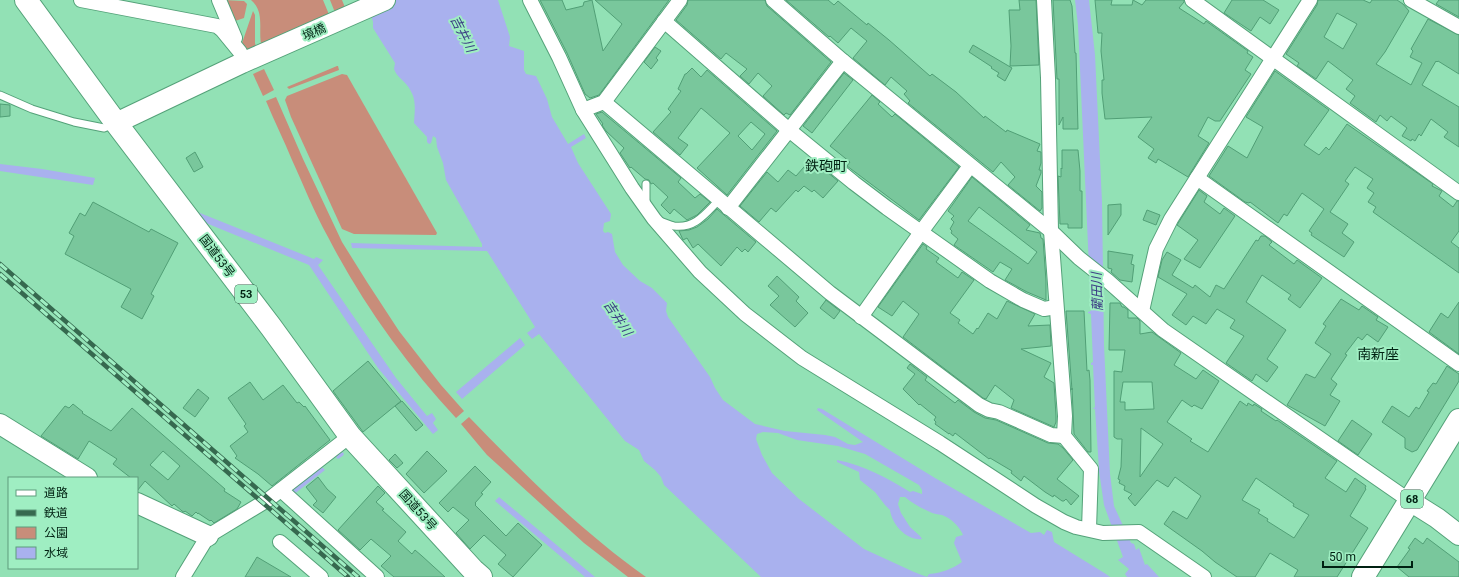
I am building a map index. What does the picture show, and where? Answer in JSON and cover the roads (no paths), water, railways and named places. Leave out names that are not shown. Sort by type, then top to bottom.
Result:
[{"type":"main road","name":"国道53号","points":[[26,0],[116,123],[271,327],[350,436],[473,575]]},
{"type":"main road","name":"68","points":[[1363,577],[1459,420]]},
{"type":"street","points":[[81,0],[217,26],[241,57]]},
{"type":"street","points":[[219,0],[241,57]]},
{"type":"street","name":"境橋","points":[[116,123],[241,57],[385,0]]},
{"type":"street","points":[[530,0],[559,57],[583,110],[644,204],[657,222],[700,272],[745,314],[802,358],[940,443],[1036,506],[1076,527],[1103,533],[1139,532],[1204,577]]},
{"type":"street","points":[[583,110],[604,102],[680,0]]},
{"type":"street","points":[[773,0],[843,61],[970,166],[1052,231],[1079,258],[1142,310],[1163,330],[1384,484],[1437,518],[1459,535]]},
{"type":"street","points":[[1044,0],[1048,78],[1052,231],[1056,307],[1065,416],[1064,436],[1091,470],[1089,529]]},
{"type":"street","points":[[1192,0],[1459,192]]},
{"type":"street","points":[[1142,310],[1156,249],[1171,219],[1310,0]]},
{"type":"street","points":[[1411,0],[1459,27]]},
{"type":"street","points":[[664,21],[789,130],[854,183],[921,232],[990,282],[1023,300],[1044,309],[1056,307]]},
{"type":"street","points":[[723,204],[789,130],[843,61]]},
{"type":"street","points":[[604,102],[830,294],[860,318],[979,405],[1051,435],[1064,436]]},
{"type":"street","points":[[860,318],[970,166]]},
{"type":"street","points":[[1197,178],[1459,364]]},
{"type":"street","points":[[0,424],[85,477]]},
{"type":"street","points":[[182,577],[208,536],[264,503],[350,436]]},
{"type":"street","points":[[281,490],[377,577]]},
{"type":"street","points":[[138,503],[208,536]]},
{"type":"street","points":[[280,542],[320,577]]},
{"type":"lane","points":[[0,95],[32,109],[74,122],[104,128],[116,123]]},
{"type":"lane","points":[[644,204],[646,201],[646,184]]},
{"type":"lane","points":[[657,222],[660,221],[676,226],[690,225],[723,204]]},
{"type":"water","name":"吉井川","points":[[367,0],[498,0],[510,37],[509,46],[524,51],[524,70],[526,74],[536,76],[547,99],[552,117],[568,144],[584,134],[586,138],[571,147],[578,163],[611,214],[610,221],[604,223],[603,231],[605,233],[608,232],[612,234],[615,252],[623,265],[640,281],[652,288],[667,303],[666,311],[668,317],[710,377],[723,400],[755,424],[785,431],[835,437],[848,444],[855,445],[863,442],[817,410],[818,408],[822,409],[935,478],[1031,533],[1040,532],[1044,535],[1047,530],[1052,532],[1054,542],[1110,577],[927,577],[761,577],[664,485],[661,477],[644,461],[639,450],[625,441],[539,334],[532,339],[527,333],[535,327],[487,251],[352,248],[351,243],[482,247],[482,244],[446,180],[436,138],[433,136],[431,143],[429,144],[427,142],[427,137],[414,123],[415,112],[412,93],[395,72],[395,63],[373,28],[373,22]],"holes":[[[763,432],[778,433],[797,440],[838,446],[865,454],[919,485],[922,490],[922,494],[913,491],[910,492],[884,477],[857,465],[837,460],[837,462],[859,472],[860,480],[875,492],[890,510],[891,516],[897,526],[906,535],[916,539],[922,539],[910,527],[901,513],[898,504],[900,497],[905,497],[932,513],[945,516],[955,523],[960,529],[963,535],[956,537],[954,543],[962,562],[947,570],[929,574],[927,577],[864,549],[799,499],[772,473],[762,455],[756,439],[757,434]]]},
{"type":"water","name":"藺田川","points":[[1075,0],[1089,0],[1095,55],[1102,202],[1104,345],[1110,474],[1114,506],[1131,543],[1134,544],[1136,550],[1139,548],[1145,565],[1147,564],[1159,577],[1127,577],[1125,574],[1129,569],[1118,560],[1123,557],[1104,505],[1099,471],[1096,471],[1096,469],[1099,469],[1095,409],[1093,409],[1095,407],[1093,365],[1091,365],[1093,362],[1091,314],[1088,313],[1091,311],[1078,25]]},
{"type":"water","points":[[0,164],[95,178],[93,185],[0,171]]},
{"type":"water","points":[[195,211],[314,259],[316,257],[323,260],[318,265],[396,378],[427,416],[432,413],[436,419],[433,423],[438,430],[433,434],[378,368],[309,265],[201,221]]},
{"type":"water","points":[[520,338],[525,345],[462,399],[456,392]]},
{"type":"water","points":[[322,467],[325,470],[293,495],[291,491]]},
{"type":"water","points":[[499,497],[595,577],[585,577],[495,501]]},
{"type":"waterway","points":[[338,457],[342,454]]},
{"type":"railway","points":[[0,264],[358,577]]},
{"type":"railway","points":[[0,274],[348,577]]},
{"type":"district","name":"鉄砲町","points":[[826,166]]},
{"type":"district","name":"南新座","points":[[1378,354]]}]
